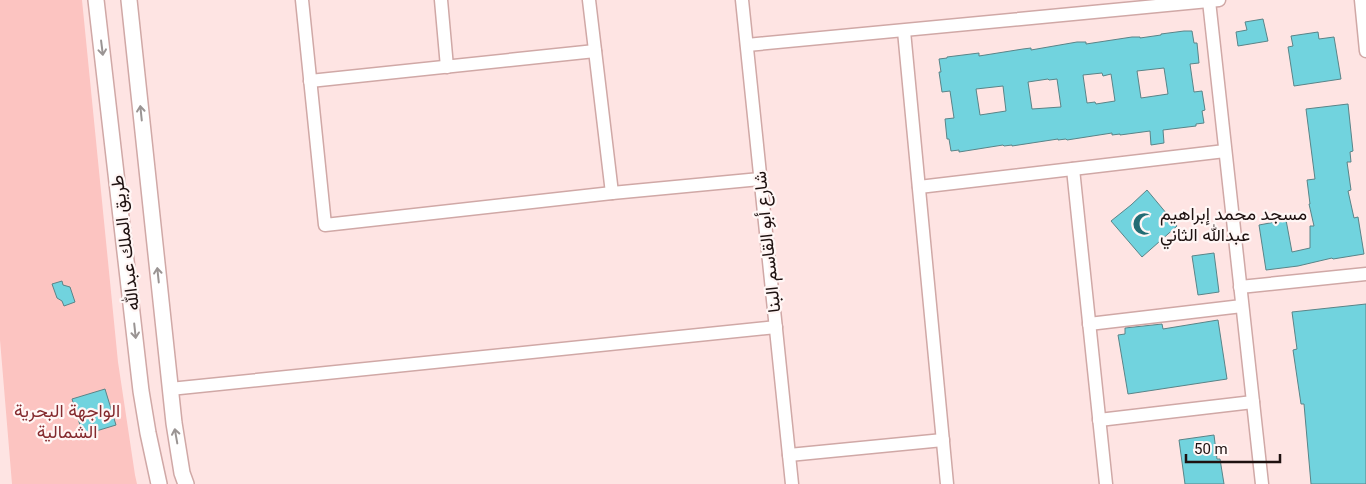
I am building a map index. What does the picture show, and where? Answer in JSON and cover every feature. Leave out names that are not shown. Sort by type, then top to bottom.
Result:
[{"type":"street","name":"طريق الملك عبدالله","points":[[96,0],[142,391],[148,433],[159,484]]},
{"type":"street","name":"طريق الملك عبدالله","points":[[129,0],[174,423],[182,473],[186,484]]},
{"type":"street","points":[[302,0],[325,225],[612,193],[760,179]]},
{"type":"street","points":[[441,0],[448,67]]},
{"type":"street","points":[[590,0],[612,193]]},
{"type":"street","name":"شارع أبو القاسم البنا","points":[[742,0],[792,484]]},
{"type":"street","points":[[1361,0],[1366,51]]},
{"type":"street","points":[[747,45],[1214,1],[1225,152],[1262,484]]},
{"type":"street","points":[[904,31],[947,484]]},
{"type":"street","points":[[310,80],[595,51]]},
{"type":"street","points":[[919,186],[1225,152]]},
{"type":"street","points":[[1073,169],[1106,484]]},
{"type":"street","points":[[1240,287],[1366,274]]},
{"type":"street","points":[[1090,324],[1242,306]]},
{"type":"street","points":[[170,389],[776,327]]},
{"type":"street","points":[[1100,420],[1253,402]]},
{"type":"street","points":[[789,455],[943,440]]},
{"type":"green space","name":"الواجهة البحرية الشمالية","points":[[0,0],[82,0],[118,362],[137,484],[12,484],[0,340]]},
{"type":"building","points":[[1263,19],[1268,41],[1238,46],[1236,32],[1247,30],[1245,22]]},
{"type":"building","points":[[1192,31],[1194,43],[1197,43],[1199,63],[1190,64],[1194,92],[1202,91],[1205,110],[1202,111],[1204,123],[1196,124],[1196,126],[1163,130],[1164,143],[1151,145],[1150,131],[1120,135],[1112,135],[1112,133],[1067,140],[1058,139],[959,152],[959,150],[951,151],[949,139],[947,139],[945,119],[954,118],[950,91],[942,92],[939,59],[979,53],[979,56],[1031,48],[1031,50],[1077,42],[1086,42],[1086,44],[1132,37],[1140,38]],"holes":[[[1164,68],[1168,94],[1141,98],[1137,71]],[[1102,73],[1103,76],[1111,74],[1115,101],[1096,104],[1095,102],[1087,103],[1083,75]],[[1057,79],[1061,107],[1032,109],[1028,82]],[[1003,86],[1006,111],[980,115],[976,89]]]},
{"type":"building","points":[[1318,32],[1319,39],[1334,37],[1341,79],[1294,86],[1288,47],[1293,46],[1291,36]]},
{"type":"building","points":[[1348,104],[1353,151],[1350,152],[1351,162],[1347,162],[1351,190],[1348,191],[1354,218],[1358,217],[1364,254],[1266,270],[1259,225],[1286,220],[1292,252],[1310,248],[1310,226],[1314,226],[1309,204],[1307,180],[1315,179],[1306,109]]},
{"type":"building","name":"مسجد محمد إبراهيم عبدالله الثاني","points":[[1147,190],[1177,226],[1142,257],[1111,221]]},
{"type":"building","points":[[1214,253],[1219,292],[1198,295],[1192,256]]},
{"type":"building","points":[[62,281],[63,285],[70,287],[75,302],[64,306],[62,301],[57,298],[52,284]]},
{"type":"building","points":[[1366,304],[1366,484],[1311,484],[1304,404],[1301,404],[1293,350],[1297,349],[1292,312]]},
{"type":"building","points":[[1218,320],[1227,379],[1128,394],[1118,335],[1125,334],[1125,328],[1162,324],[1163,329]]},
{"type":"building","points":[[105,389],[116,425],[83,435],[72,399]]},
{"type":"building","points":[[1214,435],[1217,459],[1220,459],[1224,484],[1185,484],[1179,440]]},
{"type":"place","name":"مسجد محمد إبراهيم عبدالله الثاني","points":[[1144,224]]}]
